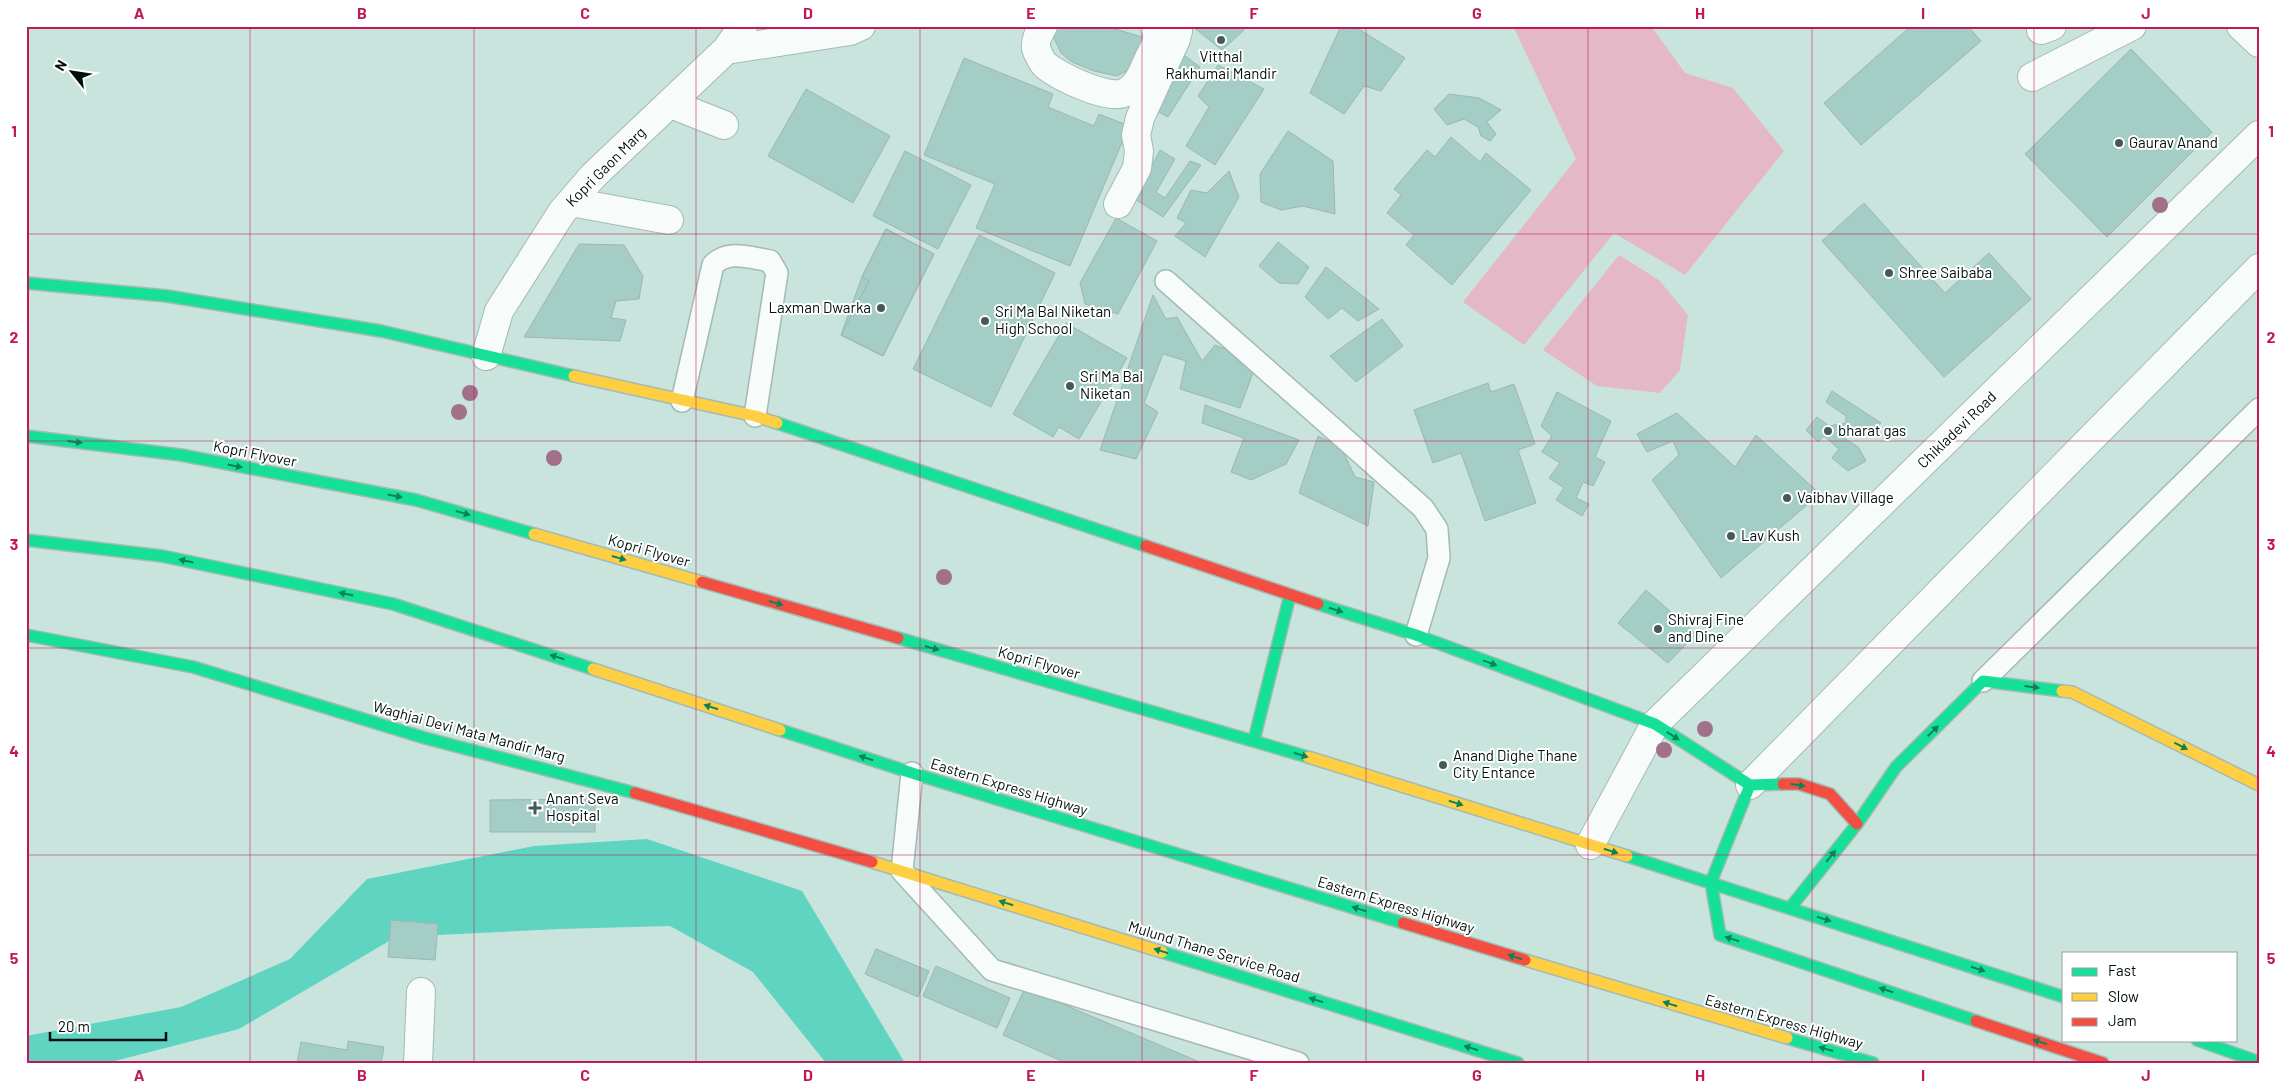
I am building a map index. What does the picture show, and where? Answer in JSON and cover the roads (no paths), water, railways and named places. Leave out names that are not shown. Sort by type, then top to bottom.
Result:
[{"type":"main road","points":[[26,283],[167,296],[381,331],[682,401],[755,416],[944,477],[1290,595],[1416,635],[1655,724],[1750,785],[1799,784],[1830,794],[1857,824]]},
{"type":"main road","name":"Kopri Flyover","points":[[26,436],[181,455],[416,500],[1254,740]]},
{"type":"main road","points":[[26,540],[162,556],[393,604],[912,773]]},
{"type":"main road","points":[[1290,595],[1254,740],[1711,882],[2062,996]]},
{"type":"main road","name":"Waghjai Devi Mata Mandir Marg","points":[[26,635],[193,667],[426,738],[584,778],[902,871]]},
{"type":"main road","points":[[1790,908],[1857,824],[1896,767],[1984,681],[2072,692],[2259,785]]},
{"type":"main road","name":"Eastern Express Highway","points":[[912,773],[1673,1005],[1873,1063]]},
{"type":"main road","points":[[1750,785],[1711,882],[1720,935],[2103,1063]]},
{"type":"main road","name":"Mulund Thane Service Road","points":[[902,871],[1518,1063]]},
{"type":"main road","points":[[2203,1042],[2259,1062]]},
{"type":"street","name":"Kopri Gaon Marg","points":[[486,356],[499,311],[570,202],[593,176],[726,50],[743,26]]},
{"type":"street","points":[[726,50],[850,31],[861,26]]},
{"type":"street","points":[[1043,26],[1037,37],[1036,49],[1044,64],[1089,90],[1109,94],[1124,94],[1137,84],[1157,42],[1157,32],[1154,26]]},
{"type":"street","points":[[1118,204],[1137,168],[1138,151],[1136,135],[1140,118],[1176,39],[1178,31],[1176,26]]},
{"type":"street","points":[[2032,77],[2132,26]]},
{"type":"street","points":[[2241,26],[2259,43]]},
{"type":"street","points":[[671,104],[724,125]]},
{"type":"street","name":"Chikladevi Road","points":[[1590,845],[1655,724],[2259,135]]},
{"type":"street","points":[[570,202],[669,220]]},
{"type":"street","points":[[1750,785],[2259,268]]},
{"type":"street","points":[[418,1063],[421,992]]},
{"type":"lane","points":[[682,401],[713,265],[720,257],[738,256],[770,261],[777,272],[755,416]]},
{"type":"lane","points":[[1166,281],[1423,508],[1437,529],[1439,558],[1416,635]]},
{"type":"lane","points":[[1984,681],[2259,409]]},
{"type":"lane","points":[[912,773],[902,871],[992,970],[1298,1063]]},
{"type":"place","name":"Vitthal Rakhumai Mandir","points":[[1221,40]]},
{"type":"place","name":"Gaurav Anand","points":[[2119,143]]},
{"type":"place","name":"Shree Saibaba","points":[[1889,273]]},
{"type":"place","name":"Laxman Dwarka","points":[[881,308]]},
{"type":"place","name":"Sri Ma Bal Niketan High School","points":[[985,321]]},
{"type":"place","name":"Sri Ma Bal Niketan","points":[[1070,386]]},
{"type":"place","name":"bharat gas","points":[[1828,431]]},
{"type":"place","name":"Vaibhav Village","points":[[1787,498]]},
{"type":"place","name":"Lav Kush","points":[[1731,536]]},
{"type":"place","name":"Shivraj Fine and Dine","points":[[1658,629]]},
{"type":"place","name":"Anand Dighe Thane City Entance","points":[[1443,765]]},
{"type":"place","name":"Anant Seva Hospital","points":[[535,808]]}]
